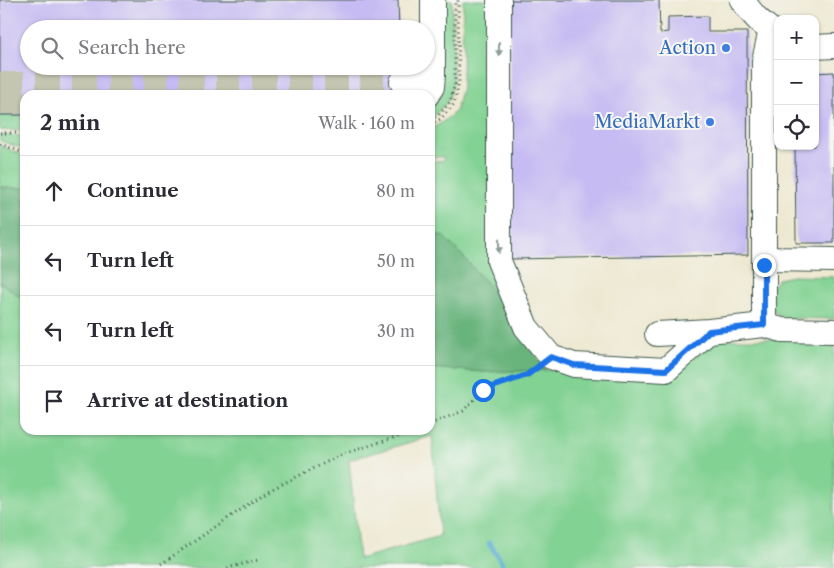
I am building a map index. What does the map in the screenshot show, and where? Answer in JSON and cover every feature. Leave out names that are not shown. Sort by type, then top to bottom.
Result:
[{"type":"lane","points":[[416,20],[418,0]]},
{"type":"lane","points":[[433,0],[433,20]]},
{"type":"lane","points":[[499,0],[499,260],[519,289],[526,328],[551,357],[574,365],[666,370],[709,331]]},
{"type":"lane","points":[[742,0],[754,17],[774,32],[764,61],[759,263],[764,325]]},
{"type":"lane","points":[[819,47],[834,46]]},
{"type":"lane","points":[[430,90],[433,75]]},
{"type":"lane","points":[[759,263],[834,260]]},
{"type":"lane","points":[[657,334],[764,325],[782,330],[834,331]]},
{"type":"path","points":[[435,121],[441,118],[454,104],[459,83],[458,0]]},
{"type":"path","points":[[0,133],[20,133]]},
{"type":"path","points":[[0,144],[20,151]]},
{"type":"path","points":[[435,422],[463,411],[483,390],[527,375],[551,357]]},
{"type":"path","points":[[158,568],[161,564],[268,491],[342,454],[403,435]]},
{"type":"path","points":[[227,568],[258,560]]},
{"type":"green space","points":[[442,0],[452,0],[453,84],[448,101],[435,114],[435,101],[438,97]]},
{"type":"green space","points":[[463,0],[485,0],[490,19],[513,320],[443,236],[435,234],[435,161],[443,161],[444,157],[435,157],[435,127],[455,112],[462,87]]},
{"type":"green space","points":[[0,115],[20,115],[20,131],[0,130]]},
{"type":"green space","points":[[0,135],[20,136],[20,147],[18,147],[0,141]]},
{"type":"green space","points":[[0,145],[20,154],[20,188],[0,187]]},
{"type":"green space","points":[[0,187],[20,188],[20,297],[0,282]]},
{"type":"green space","points":[[435,234],[443,236],[497,295],[546,370],[484,372],[435,368]]},
{"type":"green space","points":[[793,276],[834,277],[834,319],[783,318],[771,308],[769,291],[778,279]]},
{"type":"green space","points":[[0,282],[20,297],[20,435],[435,435],[435,368],[484,372],[546,370],[670,375],[720,339],[834,339],[834,568],[2,568],[0,562]],"holes":[[[432,436],[440,536],[359,559],[349,460]]]},
{"type":"building","points":[[0,0],[398,0],[399,20],[20,20],[20,75],[399,75],[400,90],[20,90],[20,115],[0,115]]},
{"type":"building","points":[[510,0],[659,0],[660,33],[668,32],[668,17],[708,16],[708,32],[747,32],[748,255],[511,259]]},
{"type":"building","points":[[834,72],[834,243],[796,243],[795,150],[819,150],[819,73]]},
{"type":"waterway","points":[[489,543],[501,561],[503,568]]},
{"type":"tunnel","points":[[0,84],[402,82]]},
{"type":"tunnel","points":[[0,102],[20,102]]},
{"type":"place","name":"Action","points":[[726,48]]},
{"type":"place","name":"MediaMarkt","points":[[710,122]]},
{"type":"route","points":[[483,390],[527,375],[551,357],[574,365],[666,370],[709,331],[764,325],[764,265]]}]
